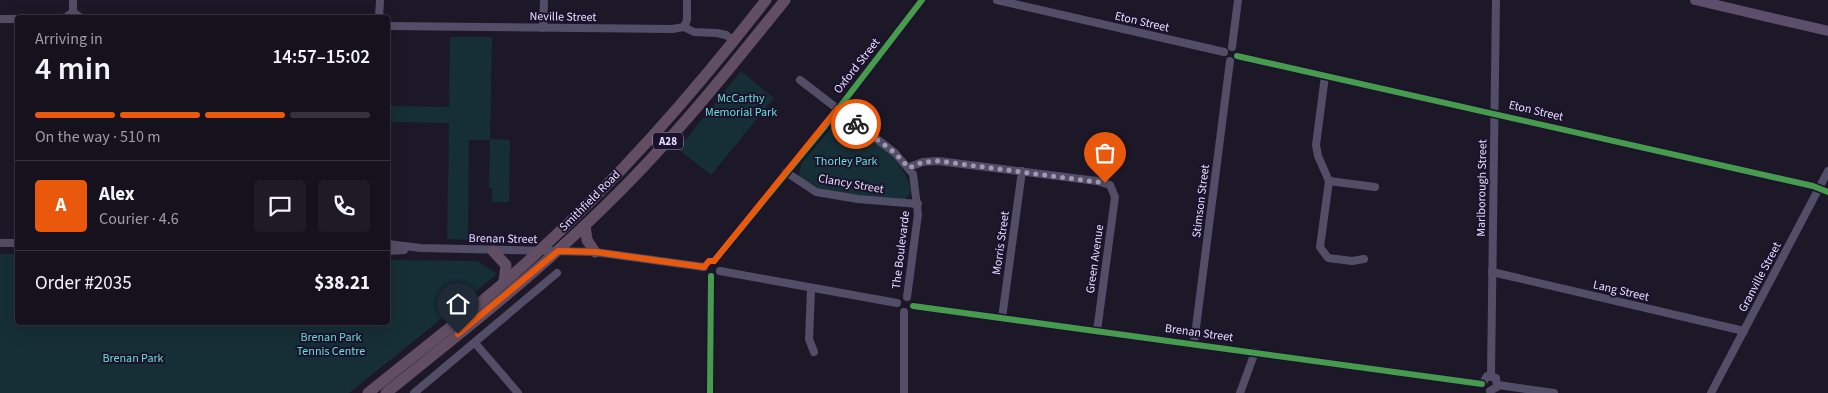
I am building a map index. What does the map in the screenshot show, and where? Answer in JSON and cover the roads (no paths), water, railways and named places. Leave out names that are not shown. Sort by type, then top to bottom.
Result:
[{"type":"highway","name":"Smithfield Road","points":[[368,393],[540,251],[668,121],[766,0]]},
{"type":"highway","name":"Smithfield Road","points":[[386,393],[558,251],[585,225],[667,142],[722,79],[785,0]]},
{"type":"highway","points":[[554,237],[568,216],[601,182]]},
{"type":"highway","points":[[585,225],[587,240],[596,252]]},
{"type":"highway","points":[[493,251],[506,265],[504,282]]},
{"type":"main road","points":[[1695,0],[1719,3],[1828,30]]},
{"type":"street","points":[[73,0],[73,12]]},
{"type":"street","points":[[379,15],[380,0]]},
{"type":"street","points":[[543,28],[544,0]]},
{"type":"street","points":[[684,28],[687,20],[687,0]]},
{"type":"street","name":"Oxford Street","points":[[714,261],[838,108],[922,0]]},
{"type":"street","name":"Eton Street","points":[[996,0],[1224,52]]},
{"type":"street","points":[[1232,47],[1227,48],[1224,52],[1230,61],[1238,56],[1232,47],[1238,0]]},
{"type":"street","name":"Marlborough Street","points":[[1491,375],[1496,0]]},
{"type":"street","points":[[69,15],[73,12]]},
{"type":"street","points":[[73,12],[77,15]]},
{"type":"street","points":[[0,19],[15,19]]},
{"type":"street","name":"Neville Street","points":[[390,26],[684,28],[694,32],[717,33],[734,41]]},
{"type":"street","name":"Eton Street","points":[[1238,56],[1819,187],[1828,192]]},
{"type":"street","name":"Stimson Street","points":[[1194,344],[1230,61]]},
{"type":"street","points":[[1325,76],[1316,144],[1318,156],[1329,181],[1321,251],[1328,258],[1352,262],[1364,259]]},
{"type":"street","name":"The Boulevarde","points":[[800,80],[894,152],[909,168],[915,180],[918,204],[907,297]]},
{"type":"street","name":"Green Avenue","points":[[909,168],[923,162],[938,161],[1105,183],[1114,190],[1115,197],[1097,330]]},
{"type":"street","name":"Morris Street","points":[[1002,318],[1022,171]]},
{"type":"street","name":"Granville Street","points":[[1711,393],[1828,171]]},
{"type":"street","name":"Clancy Street","points":[[786,172],[816,192],[858,199],[918,204]]},
{"type":"street","points":[[1329,181],[1375,187]]},
{"type":"street","points":[[0,243],[15,243]]},
{"type":"street","name":"Brenan Street","points":[[390,244],[421,248],[493,251],[596,252],[704,267]]},
{"type":"street","name":"Brenan Street","points":[[390,251],[421,248]]},
{"type":"street","points":[[709,261],[714,261],[720,266],[720,271],[715,276],[710,276],[706,274],[704,267],[709,261]]},
{"type":"street","points":[[720,271],[897,304]]},
{"type":"street","name":"Lang Street","points":[[1492,272],[1744,331]]},
{"type":"street","points":[[414,393],[557,273]]},
{"type":"street","points":[[710,276],[710,393]]},
{"type":"street","points":[[810,289],[809,339],[814,352]]},
{"type":"street","points":[[897,304],[900,299],[907,297],[911,299],[913,306],[904,312]]},
{"type":"street","points":[[897,304],[898,308],[904,312]]},
{"type":"street","name":"Brenan Street","points":[[913,306],[1482,384]]},
{"type":"street","points":[[904,312],[904,393]]},
{"type":"street","points":[[475,343],[518,393]]},
{"type":"street","points":[[1240,393],[1255,352]]},
{"type":"street","points":[[1491,375],[1496,378],[1498,385],[1496,389],[1490,392],[1484,389],[1482,384],[1484,378],[1491,375]]},
{"type":"street","points":[[1498,385],[1554,393]]},
{"type":"park label","name":"McCarthy Memorial Park","points":[[741,105]]},
{"type":"park label","name":"Thorley Park","points":[[846,161]]},
{"type":"park label","name":"Brenan Park Tennis Centre","points":[[331,344]]},
{"type":"park label","name":"Brenan Park","points":[[133,358]]}]
